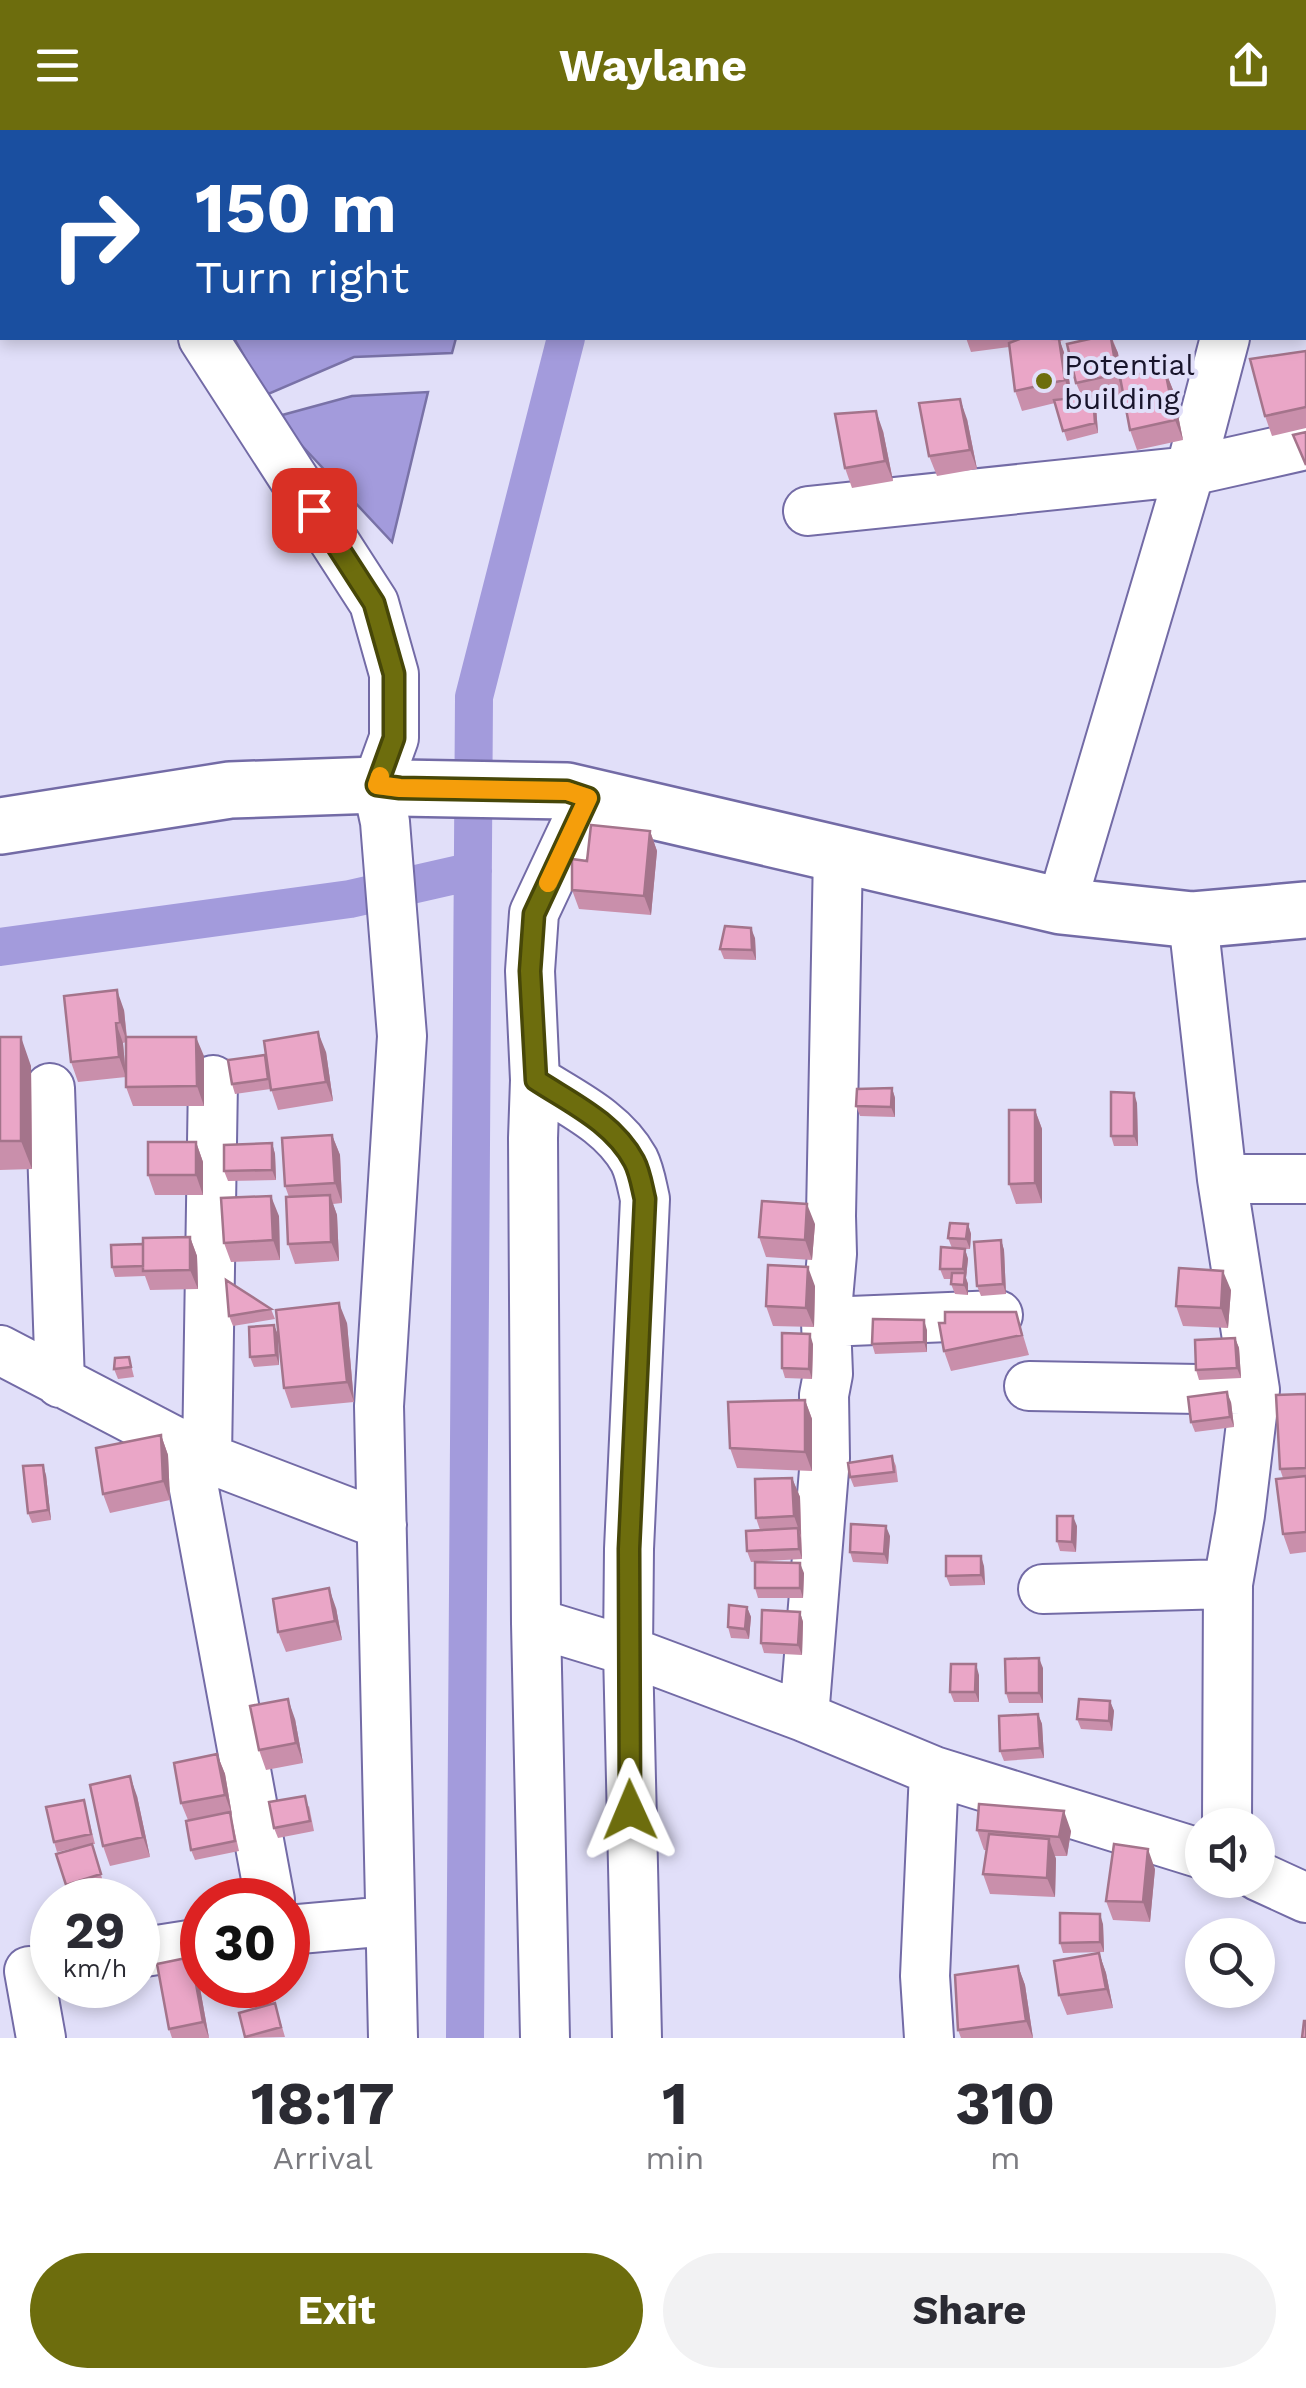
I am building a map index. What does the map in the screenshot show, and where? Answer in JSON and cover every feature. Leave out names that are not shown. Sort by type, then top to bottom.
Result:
[{"type":"main road","points":[[0,826],[230,790],[387,798],[578,794],[1060,906],[1193,920],[1306,910]]},
{"type":"street","points":[[204,340],[374,603],[394,674],[394,738],[387,798],[402,1036],[379,1406],[393,2038]]},
{"type":"street","points":[[1060,906],[1190,470],[1224,340]]},
{"type":"street","points":[[808,511],[1190,470],[1306,445]]},
{"type":"street","points":[[544,2038],[536,1624],[536,1080],[530,971],[534,914],[578,794]]},
{"type":"street","points":[[804,1717],[826,1458],[824,1395],[832,1254],[838,853]]},
{"type":"street","points":[[1193,920],[1222,1179],[1255,1390],[1228,1584],[1227,1808]]},
{"type":"street","points":[[213,1080],[196,1452],[266,1878]]},
{"type":"street","points":[[536,1080],[600,1120],[620,1139],[636,1164],[645,1199],[628,1651],[637,2038]]},
{"type":"street","points":[[50,1088],[60,1383]]},
{"type":"street","points":[[1222,1179],[1306,1179]]},
{"type":"street","points":[[826,1322],[998,1315]]},
{"type":"street","points":[[0,1350],[196,1452],[382,1526]]},
{"type":"street","points":[[1028,1386],[1255,1390]]},
{"type":"street","points":[[1043,1589],[1228,1584]]},
{"type":"street","points":[[536,1624],[628,1651],[934,1771],[1185,1849]]},
{"type":"street","points":[[929,2038],[925,1976],[934,1771]]},
{"type":"street","points":[[1275,1884],[1306,1898]]},
{"type":"street","points":[[310,1928],[389,1920]]},
{"type":"street","points":[[27,1972],[41,2038]]},
{"type":"shaded area","points":[[235,340],[455,340],[452,353],[354,357],[266,395]]},
{"type":"shaded area","points":[[428,392],[392,542],[275,417],[352,396]]},
{"type":"building","points":[[1059,340],[1065,380],[1015,391],[1009,343]]},
{"type":"building","points":[[1111,340],[1117,374],[1076,383],[1067,344]]},
{"type":"building","points":[[1306,351],[1306,407],[1265,416],[1250,359]]},
{"type":"building","points":[[1165,370],[1175,420],[1130,430],[1120,377]]},
{"type":"building","points":[[1093,396],[1095,423],[1063,431],[1054,400]]},
{"type":"building","points":[[960,399],[970,450],[929,456],[919,403]]},
{"type":"building","points":[[876,411],[885,461],[845,468],[835,414]]},
{"type":"building","points":[[1306,432],[1306,465],[1293,435]]},
{"type":"building","points":[[591,825],[650,831],[644,896],[572,890],[572,859],[587,861]]},
{"type":"building","points":[[725,926],[751,928],[752,950],[720,949]]},
{"type":"building","points":[[117,990],[119,1057],[71,1062],[64,996]]},
{"type":"building","points":[[318,1032],[326,1082],[271,1090],[264,1041]]},
{"type":"building","points":[[0,1037],[21,1037],[21,1141],[0,1141]]},
{"type":"building","points":[[126,1037],[196,1037],[197,1086],[126,1087]]},
{"type":"building","points":[[265,1055],[268,1079],[232,1084],[228,1060]]},
{"type":"building","points":[[892,1088],[891,1107],[856,1106],[857,1089]]},
{"type":"building","points":[[1111,1092],[1134,1093],[1134,1136],[1111,1136]]},
{"type":"building","points":[[1009,1110],[1035,1110],[1035,1183],[1009,1184]]},
{"type":"building","points":[[332,1135],[335,1183],[285,1186],[282,1138]]},
{"type":"building","points":[[148,1142],[196,1142],[196,1175],[148,1175]]},
{"type":"building","points":[[272,1143],[272,1170],[224,1171],[224,1145]]},
{"type":"building","points":[[330,1195],[331,1242],[288,1244],[286,1197]]},
{"type":"building","points":[[271,1196],[273,1240],[224,1243],[221,1198]]},
{"type":"building","points":[[762,1201],[807,1204],[805,1240],[759,1237]]},
{"type":"building","points":[[950,1223],[968,1224],[966,1239],[948,1238]]},
{"type":"building","points":[[190,1237],[190,1270],[143,1271],[143,1238]]},
{"type":"building","points":[[1001,1240],[1003,1284],[977,1286],[974,1242]]},
{"type":"building","points":[[143,1244],[143,1266],[112,1267],[111,1245]]},
{"type":"building","points":[[941,1247],[965,1249],[963,1269],[940,1269]]},
{"type":"building","points":[[768,1265],[808,1267],[806,1308],[766,1306]]},
{"type":"building","points":[[1179,1268],[1223,1271],[1221,1308],[1176,1306]]},
{"type":"building","points":[[952,1273],[965,1273],[964,1285],[951,1284]]},
{"type":"building","points":[[226,1280],[271,1309],[229,1316]]},
{"type":"building","points":[[339,1303],[347,1382],[284,1388],[276,1310]]},
{"type":"building","points":[[945,1312],[1016,1312],[1022,1335],[944,1351],[939,1323],[945,1323]]},
{"type":"building","points":[[873,1319],[924,1320],[924,1342],[872,1344]]},
{"type":"building","points":[[274,1325],[276,1355],[250,1357],[249,1327]]},
{"type":"building","points":[[782,1333],[810,1334],[809,1369],[782,1368]]},
{"type":"building","points":[[1235,1338],[1237,1368],[1196,1370],[1195,1340]]},
{"type":"building","points":[[129,1357],[131,1367],[114,1369],[115,1358]]},
{"type":"building","points":[[1227,1392],[1230,1417],[1191,1422],[1188,1397]]},
{"type":"building","points":[[1306,1394],[1306,1468],[1280,1469],[1276,1395]]},
{"type":"building","points":[[805,1400],[805,1452],[730,1448],[728,1402]]},
{"type":"building","points":[[161,1435],[163,1481],[103,1494],[96,1448]]},
{"type":"building","points":[[892,1456],[894,1472],[850,1477],[848,1463]]},
{"type":"building","points":[[43,1465],[48,1510],[28,1513],[23,1466]]},
{"type":"building","points":[[1306,1476],[1306,1532],[1283,1534],[1276,1479]]},
{"type":"building","points":[[792,1478],[794,1516],[756,1518],[755,1479]]},
{"type":"building","points":[[1057,1516],[1073,1516],[1072,1542],[1057,1541]]},
{"type":"building","points":[[851,1524],[886,1526],[884,1554],[850,1552]]},
{"type":"building","points":[[798,1528],[799,1549],[747,1551],[746,1531]]},
{"type":"building","points":[[946,1556],[981,1556],[981,1575],[946,1576]]},
{"type":"building","points":[[755,1562],[800,1563],[800,1588],[755,1588]]},
{"type":"building","points":[[329,1588],[335,1621],[278,1632],[273,1599]]},
{"type":"building","points":[[729,1605],[747,1607],[745,1629],[728,1627]]},
{"type":"building","points":[[762,1610],[800,1612],[798,1645],[761,1643]]},
{"type":"building","points":[[1039,1658],[1039,1693],[1006,1693],[1005,1659]]},
{"type":"building","points":[[951,1664],[976,1664],[975,1692],[950,1692]]},
{"type":"building","points":[[288,1699],[296,1743],[259,1750],[250,1706]]},
{"type":"building","points":[[1079,1699],[1110,1701],[1109,1721],[1077,1719]]},
{"type":"building","points":[[1038,1714],[1040,1748],[1000,1751],[999,1716]]},
{"type":"building","points":[[217,1754],[225,1795],[181,1803],[174,1763]]},
{"type":"building","points":[[130,1776],[143,1837],[103,1846],[90,1785]]},
{"type":"building","points":[[305,1796],[310,1821],[274,1828],[269,1802]]},
{"type":"building","points":[[84,1800],[91,1834],[54,1842],[46,1807]]},
{"type":"building","points":[[979,1804],[1064,1811],[1059,1837],[977,1830]]},
{"type":"building","points":[[230,1812],[235,1841],[191,1850],[186,1821]]},
{"type":"building","points":[[989,1834],[1049,1839],[1047,1878],[983,1874]]},
{"type":"building","points":[[92,1844],[101,1874],[64,1878],[56,1854]]},
{"type":"building","points":[[1114,1844],[1148,1849],[1143,1902],[1106,1901]]},
{"type":"building","points":[[1060,1913],[1100,1914],[1100,1942],[1060,1943]]},
{"type":"building","points":[[1099,1953],[1106,1989],[1059,1995],[1054,1961]]},
{"type":"building","points":[[180,1959],[180,2008],[200,2008],[203,2022],[169,2029],[160,1963]]},
{"type":"building","points":[[1018,1966],[1026,2021],[958,2030],[955,1975]]},
{"type":"building","points":[[276,2008],[281,2027],[245,2037],[239,2013]]},
{"type":"waterway","points":[[465,2038],[474,697],[565,340]]},
{"type":"waterway","points":[[0,947],[350,899],[473,871]]},
{"type":"slow traffic","points":[[380,776],[377,785],[400,788],[567,791],[588,798],[548,883]]},
{"type":"place","name":"Potential building","points":[[1044,381]]},
{"type":"route","points":[[314,510],[374,603],[394,674],[394,738],[377,785],[567,791],[588,798],[534,914],[532,1024],[536,1080],[600,1120],[620,1139],[636,1164],[645,1199],[629,1549],[630,1810]]}]
